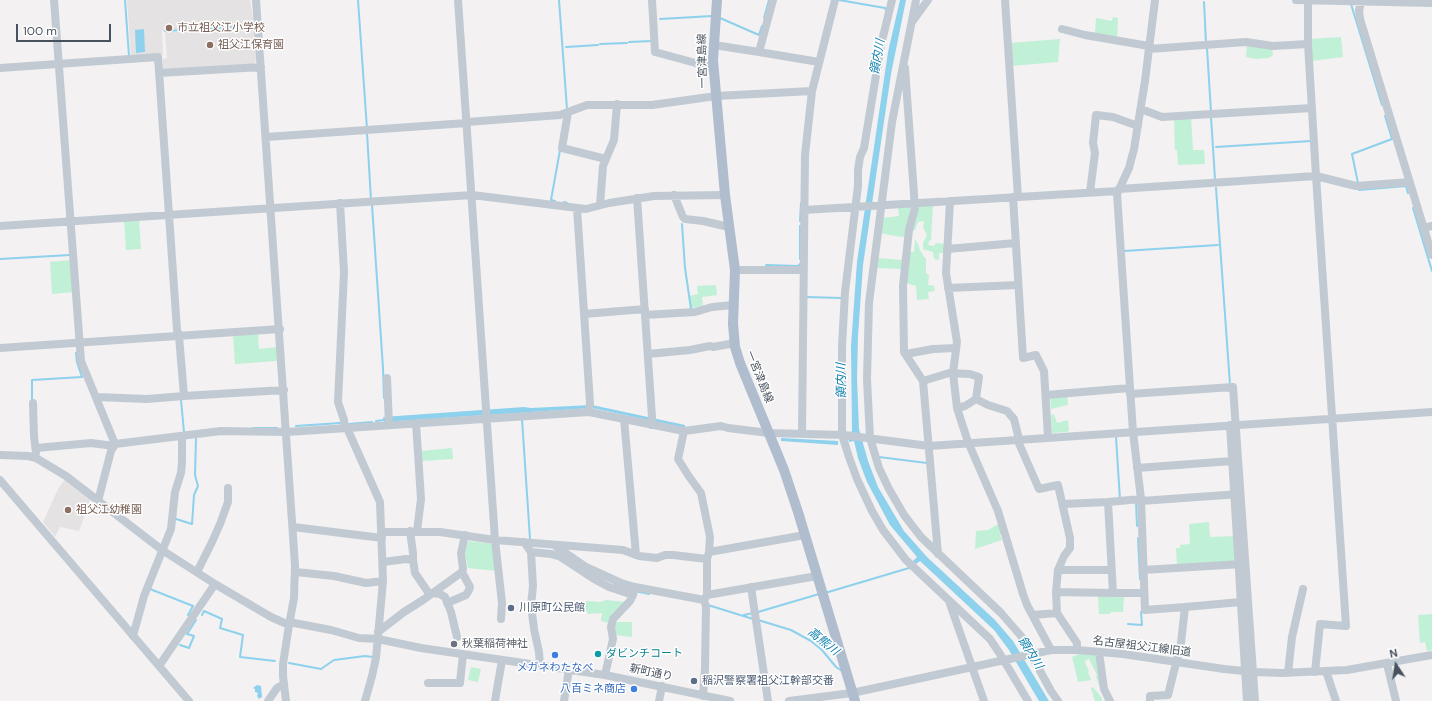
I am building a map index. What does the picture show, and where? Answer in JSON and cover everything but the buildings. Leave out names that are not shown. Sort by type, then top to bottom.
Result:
[{"type":"main road","name":"一宮津島線","points":[[714,0],[714,68],[716,96],[725,195],[735,270],[733,324],[735,343],[740,363],[784,470],[854,697]]},
{"type":"street","points":[[54,0],[81,361],[114,445],[111,451],[98,501]]},
{"type":"street","points":[[256,0],[272,208],[296,572],[294,598],[283,664],[286,701]]},
{"type":"street","points":[[458,0],[495,540],[502,603],[501,618]]},
{"type":"street","points":[[652,0],[656,52],[714,68]]},
{"type":"street","points":[[759,52],[773,0]]},
{"type":"street","points":[[802,434],[805,155],[812,92],[835,0]]},
{"type":"street","points":[[892,0],[881,45],[864,148],[860,157],[856,207],[845,292],[842,346],[843,435],[857,479],[883,530],[906,560],[990,639],[1028,701]]},
{"type":"street","points":[[916,0],[892,122],[880,205],[869,303],[867,339],[869,438],[879,468],[900,508],[921,537],[1001,613],[1021,636],[1029,654],[1058,701]]},
{"type":"street","points":[[911,24],[928,0]]},
{"type":"street","points":[[1005,0],[1016,197],[1018,285],[1023,358],[1036,355],[1044,371],[1048,437]]},
{"type":"street","points":[[1155,0],[1141,109],[1134,149],[1129,168],[1116,194],[1133,432],[1141,500],[1145,610],[1241,602]]},
{"type":"street","points":[[1296,0],[1362,0],[1432,3]]},
{"type":"street","points":[[1308,0],[1308,44],[1316,176],[1346,626],[1320,624],[1315,672]]},
{"type":"street","points":[[1362,0],[1359,10],[1360,19],[1410,182],[1428,227],[1432,255]]},
{"type":"street","points":[[1062,30],[1149,48],[1246,42],[1273,46],[1308,44]]},
{"type":"street","points":[[714,45],[819,62]]},
{"type":"street","points":[[904,55],[915,203],[909,230],[902,286],[904,352],[923,381],[938,554]]},
{"type":"street","points":[[0,68],[158,57],[177,330],[179,336],[184,396]]},
{"type":"street","points":[[159,73],[261,67]]},
{"type":"street","points":[[266,137],[560,115],[587,105],[652,105],[716,96],[812,92]]},
{"type":"street","points":[[600,205],[603,166],[616,134],[617,104]]},
{"type":"street","points":[[1141,109],[1162,117],[1312,108]]},
{"type":"street","points":[[568,112],[562,148],[606,159]]},
{"type":"street","points":[[1090,192],[1095,153],[1093,143],[1096,115],[1113,117],[1138,126]]},
{"type":"street","points":[[804,210],[1316,176],[1356,186],[1410,182]]},
{"type":"street","points":[[0,226],[472,195],[586,209],[600,205],[654,196],[725,195]]},
{"type":"street","points":[[674,195],[685,219],[703,221],[729,227]]},
{"type":"street","points":[[637,198],[648,354],[651,422]]},
{"type":"street","points":[[950,201],[946,273],[957,342],[953,373],[958,408],[968,442],[998,511],[1023,594],[1051,650]]},
{"type":"street","points":[[340,203],[344,272],[338,402],[346,428],[379,498],[382,535],[383,581],[378,636],[372,676],[365,701]]},
{"type":"street","points":[[577,208],[589,408]]},
{"type":"street","points":[[947,249],[1016,243]]},
{"type":"street","points":[[735,270],[804,270]]},
{"type":"street","points":[[948,288],[1018,285]]},
{"type":"street","points":[[584,314],[695,312],[712,307],[734,305]]},
{"type":"street","points":[[0,348],[280,329]]},
{"type":"street","points":[[648,354],[690,350],[710,346],[713,348],[735,343]]},
{"type":"street","points":[[906,354],[933,349],[956,348]]},
{"type":"street","points":[[923,381],[938,375],[953,373],[970,374],[979,377],[976,399],[966,406],[958,408]]},
{"type":"street","points":[[387,378],[389,421]]},
{"type":"street","points":[[1046,395],[1233,387],[1232,461],[1237,494]]},
{"type":"street","points":[[96,397],[147,399],[284,390]]},
{"type":"street","points":[[976,399],[988,405],[1002,409],[1014,419],[1018,439],[1039,490],[1058,485],[1070,538],[1070,548],[1064,556],[1058,570],[1056,613],[1077,643],[1077,650]]},
{"type":"street","points":[[0,455],[28,456],[36,458],[33,403]]},
{"type":"street","points":[[36,448],[91,443],[114,445],[221,431],[287,432],[346,428],[389,421],[416,423],[487,415],[589,408],[624,419],[651,422],[684,431],[721,426],[769,433],[843,435],[929,446],[968,442],[1432,412]]},
{"type":"street","points":[[624,419],[636,555]]},
{"type":"street","points":[[416,423],[421,499],[413,531],[413,560],[415,573],[432,594]]},
{"type":"street","points":[[1233,425],[1249,672],[1248,701]]},
{"type":"street","points":[[684,431],[678,459],[701,493],[710,536],[705,601],[704,698]]},
{"type":"street","points":[[133,636],[144,596],[171,529],[175,492],[181,473],[182,436]]},
{"type":"street","name":"新町通り","points":[[36,458],[66,476],[162,550],[215,584],[271,617],[289,624],[330,630],[359,638],[378,636],[463,654],[606,675],[662,686],[704,698],[730,701]]},
{"type":"street","points":[[1137,468],[1232,461]]},
{"type":"street","points":[[0,480],[189,701]]},
{"type":"street","points":[[197,572],[220,524],[228,502],[228,488]]},
{"type":"street","points":[[1063,504],[1237,494]]},
{"type":"street","points":[[1108,502],[1113,593]]},
{"type":"street","points":[[293,527],[382,535],[413,531],[440,532],[495,540],[623,550],[636,555],[657,558],[665,555],[708,556],[805,535]]},
{"type":"street","points":[[448,603],[466,595],[470,587],[462,572],[461,552],[464,536]]},
{"type":"street","points":[[524,542],[531,552],[533,586],[531,605],[540,665]]},
{"type":"street","points":[[554,544],[586,567],[634,591]]},
{"type":"street","points":[[531,552],[558,556],[594,579],[610,587],[705,601],[751,587],[817,576]]},
{"type":"street","points":[[383,562],[406,559],[413,560]]},
{"type":"street","points":[[1143,570],[1242,564]]},
{"type":"street","points":[[1242,564],[1241,602],[1249,672],[1256,701]]},
{"type":"street","points":[[1058,570],[1111,570]]},
{"type":"street","points":[[296,572],[334,576],[366,583],[383,581]]},
{"type":"street","points":[[378,636],[404,612],[462,572]]},
{"type":"street","points":[[159,666],[215,584]]},
{"type":"street","points":[[751,587],[768,701]]},
{"type":"street","points":[[1288,673],[1292,637],[1303,589]]},
{"type":"street","points":[[606,675],[613,640],[611,627],[613,619],[634,591]]},
{"type":"street","points":[[1056,592],[1144,593]]},
{"type":"street","points":[[432,594],[440,594],[445,597],[451,612],[457,638]]},
{"type":"street","points":[[950,603],[984,701]]},
{"type":"street","points":[[1150,701],[1150,696],[1168,695],[1181,643],[1185,607]]},
{"type":"street","points":[[1033,615],[1056,613]]},
{"type":"street","name":"名古屋祖父江線旧道","points":[[854,697],[972,666],[1051,650],[1099,652],[1177,661],[1249,672],[1288,673],[1326,672],[1364,668],[1432,656]]},
{"type":"street","points":[[1099,652],[1104,689],[1110,701]]},
{"type":"street","points":[[428,683],[460,683],[463,654]]},
{"type":"street","points":[[495,701],[502,660]]},
{"type":"street","points":[[1387,664],[1396,701]]},
{"type":"street","points":[[564,701],[569,669]]},
{"type":"street","points":[[1326,672],[1336,701]]},
{"type":"street","points":[[268,701],[277,688],[284,684]]},
{"type":"street","points":[[659,701],[662,686]]},
{"type":"street","points":[[789,701],[854,697]]},
{"type":"shaded area","name":"市立祖父江小学校","points":[[127,0],[250,0],[254,25],[162,31],[163,55],[131,57]]},
{"type":"shaded area","name":"祖父江保育園","points":[[254,27],[256,61],[253,65],[163,69],[163,59],[167,58],[165,32]]},
{"type":"shaded area","name":"祖父江幼稚園","points":[[65,479],[91,498],[79,531],[60,527],[55,537],[43,522],[58,489]]},
{"type":"green space","points":[[1113,17],[1118,18],[1117,38],[1095,33],[1096,18],[1112,21]]},
{"type":"green space","points":[[1341,37],[1343,57],[1312,61],[1310,39]]},
{"type":"green space","points":[[1060,39],[1058,62],[1011,66],[1010,43]]},
{"type":"green space","points":[[1247,44],[1272,47],[1273,55],[1269,58],[1256,59],[1246,57]]},
{"type":"green space","points":[[1191,117],[1193,150],[1204,150],[1205,164],[1178,165],[1177,150],[1175,150],[1174,118]]},
{"type":"green space","points":[[933,205],[931,240],[929,241],[928,245],[934,246],[936,243],[945,244],[944,253],[939,253],[939,260],[934,259],[933,252],[923,249],[923,243],[927,235],[923,227],[924,222],[918,222],[915,230],[912,232],[919,207]]},
{"type":"green space","points":[[911,207],[906,237],[880,233],[882,218],[899,216],[898,208]]},
{"type":"green space","points":[[139,219],[141,249],[126,250],[124,220]]},
{"type":"green space","points":[[915,239],[924,257],[926,258],[926,273],[929,275],[928,285],[934,286],[935,291],[928,292],[929,299],[917,300],[916,286],[906,283],[909,251],[914,252]]},
{"type":"green space","points":[[877,258],[903,260],[902,269],[876,268]]},
{"type":"green space","points":[[71,260],[73,292],[52,294],[50,262]]},
{"type":"green space","points":[[716,285],[717,295],[702,297],[703,306],[691,308],[689,296],[698,294],[697,286]]},
{"type":"green space","points":[[258,333],[259,349],[277,347],[277,361],[235,364],[233,335]]},
{"type":"green space","points":[[1050,395],[1067,395],[1068,405],[1051,409]]},
{"type":"green space","points":[[1054,414],[1057,423],[1068,420],[1069,430],[1067,432],[1052,433],[1051,415]]},
{"type":"green space","points":[[452,448],[453,459],[422,461],[421,451]]},
{"type":"green space","points":[[1209,522],[1210,537],[1235,536],[1237,563],[1177,567],[1176,548],[1180,548],[1180,545],[1190,544],[1189,524]]},
{"type":"green space","points":[[1000,523],[1004,534],[1000,535],[1002,540],[975,549],[976,531],[988,530]]},
{"type":"green space","points":[[468,541],[494,544],[496,571],[468,568],[465,553]]},
{"type":"green space","points":[[1098,596],[1124,596],[1123,612],[1099,614]]},
{"type":"green space","points":[[606,600],[626,602],[609,623],[601,621],[602,613],[588,614],[584,606],[586,601],[600,602]]},
{"type":"green space","points":[[1432,614],[1432,650],[1427,651],[1425,642],[1420,643],[1418,615]]},
{"type":"green space","points":[[615,622],[632,622],[632,637],[615,635]]},
{"type":"green space","points":[[1079,654],[1097,655],[1108,701],[1105,701],[1096,677],[1097,675],[1089,659],[1086,660],[1085,663],[1091,680],[1078,682],[1072,657]]},
{"type":"green space","points":[[471,667],[481,669],[478,682],[468,680]]},
{"type":"green space","points":[[1093,687],[1102,698],[1102,701],[1095,701],[1091,688]]},
{"type":"water","points":[[900,0],[906,0],[891,74],[863,265],[858,336],[857,378],[859,429],[868,461],[878,487],[904,531],[927,557],[995,620],[1013,641],[1049,701],[1039,701],[1009,650],[994,630],[920,561],[916,564],[913,561],[917,557],[890,525],[867,482],[858,458],[854,441],[849,442],[847,434],[852,431],[851,346],[857,262],[888,52]]},
{"type":"water","points":[[144,29],[145,52],[136,53],[135,30]]},
{"type":"water","points":[[592,405],[685,425],[685,428],[592,408],[384,422],[383,417],[524,407],[531,408]]},
{"type":"water","points":[[781,438],[838,441],[838,445],[781,441]]},
{"type":"water","points":[[257,685],[261,686],[262,697],[259,699],[257,696],[258,693],[255,692],[255,689],[253,688]]},
{"type":"waterway","points":[[125,0],[129,56]]},
{"type":"waterway","points":[[358,0],[367,129]]},
{"type":"waterway","points":[[559,0],[567,109]]},
{"type":"waterway","points":[[764,18],[769,0]]},
{"type":"waterway","points":[[839,0],[885,8],[886,11]]},
{"type":"waterway","points":[[1204,2],[1206,43]]},
{"type":"waterway","points":[[1351,4],[1382,105]]},
{"type":"waterway","points":[[660,19],[712,16]]},
{"type":"waterway","points":[[720,18],[759,35],[762,26]]},
{"type":"waterway","points":[[165,31],[252,26]]},
{"type":"waterway","points":[[629,42],[652,41]]},
{"type":"waterway","points":[[600,44],[627,43]]},
{"type":"waterway","points":[[566,47],[598,45]]},
{"type":"waterway","points":[[1207,48],[1211,112]]},
{"type":"waterway","points":[[1358,183],[1352,154],[1392,139],[1385,116]]},
{"type":"waterway","points":[[1211,117],[1215,179]]},
{"type":"waterway","points":[[367,133],[371,200]]},
{"type":"waterway","points":[[1216,147],[1311,141]]},
{"type":"waterway","points":[[555,201],[551,200],[560,150]]},
{"type":"waterway","points":[[1359,188],[1359,190],[1406,186],[1408,193]]},
{"type":"waterway","points":[[1216,188],[1230,385]]},
{"type":"waterway","points":[[800,221],[801,203]]},
{"type":"waterway","points":[[372,205],[384,398]]},
{"type":"waterway","points":[[1413,208],[1432,271]]},
{"type":"waterway","points":[[682,224],[685,268],[691,309]]},
{"type":"waterway","points":[[800,226],[800,259]]},
{"type":"waterway","points":[[1124,251],[1218,245]]},
{"type":"waterway","points":[[0,259],[70,255]]},
{"type":"waterway","points":[[766,265],[798,266],[800,264]]},
{"type":"waterway","points":[[806,297],[842,298]]},
{"type":"waterway","points":[[32,401],[32,380],[82,377],[77,362],[76,353]]},
{"type":"waterway","points":[[181,400],[184,432]]},
{"type":"waterway","points":[[522,419],[530,539]]},
{"type":"waterway","points":[[376,421],[384,420]]},
{"type":"waterway","points":[[349,424],[372,422]]},
{"type":"waterway","points":[[296,426],[340,423]]},
{"type":"waterway","points":[[253,428],[277,428]]},
{"type":"waterway","points":[[1116,437],[1120,500]]},
{"type":"waterway","points":[[176,519],[192,524],[194,495],[198,486],[195,475],[196,438]]},
{"type":"waterway","points":[[879,457],[927,463]]},
{"type":"waterway","points":[[1136,502],[1137,526]]},
{"type":"waterway","points":[[1138,538],[1140,579]]},
{"type":"waterway","points":[[825,593],[909,568]]},
{"type":"waterway","points":[[150,589],[193,606],[188,615]]},
{"type":"waterway","points":[[635,591],[649,594]]},
{"type":"waterway","points":[[758,612],[819,594]]},
{"type":"waterway","points":[[708,605],[753,619]]},
{"type":"waterway","points":[[202,615],[204,611],[222,619],[220,628],[243,635],[240,657],[275,661]]},
{"type":"waterway","points":[[1128,624],[1142,625],[1141,612]]},
{"type":"waterway","name":"高熊川","points":[[744,615],[753,613]]},
{"type":"waterway","points":[[180,645],[189,648],[194,636],[187,634],[196,620]]},
{"type":"waterway","name":"高熊川","points":[[758,620],[791,630],[811,641],[822,650],[836,667],[842,671]]},
{"type":"waterway","points":[[289,663],[321,669],[334,660],[365,656],[373,657]]},
{"type":"place","name":"市立祖父江小学校","points":[[169,28]]},
{"type":"place","name":"祖父江保育園","points":[[210,45]]},
{"type":"place","name":"祖父江幼稚園","points":[[68,510]]},
{"type":"place","name":"川原町公民館","points":[[511,608]]},
{"type":"place","name":"秋葉稲荷神社","points":[[454,644]]},
{"type":"place","name":"ダビンチコート","points":[[598,654]]},
{"type":"place","name":"メガネわたなべ","points":[[555,655]]},
{"type":"place","name":"稲沢警察署祖父江幹部交番","points":[[694,681]]},
{"type":"place","name":"八百ミネ商店","points":[[634,689]]},
{"type":"water label","name":"領内川","points":[[878,57]]},
{"type":"water label","name":"領内川","points":[[842,381]]},
{"type":"water label","name":"領内川","points":[[1030,653]]}]
